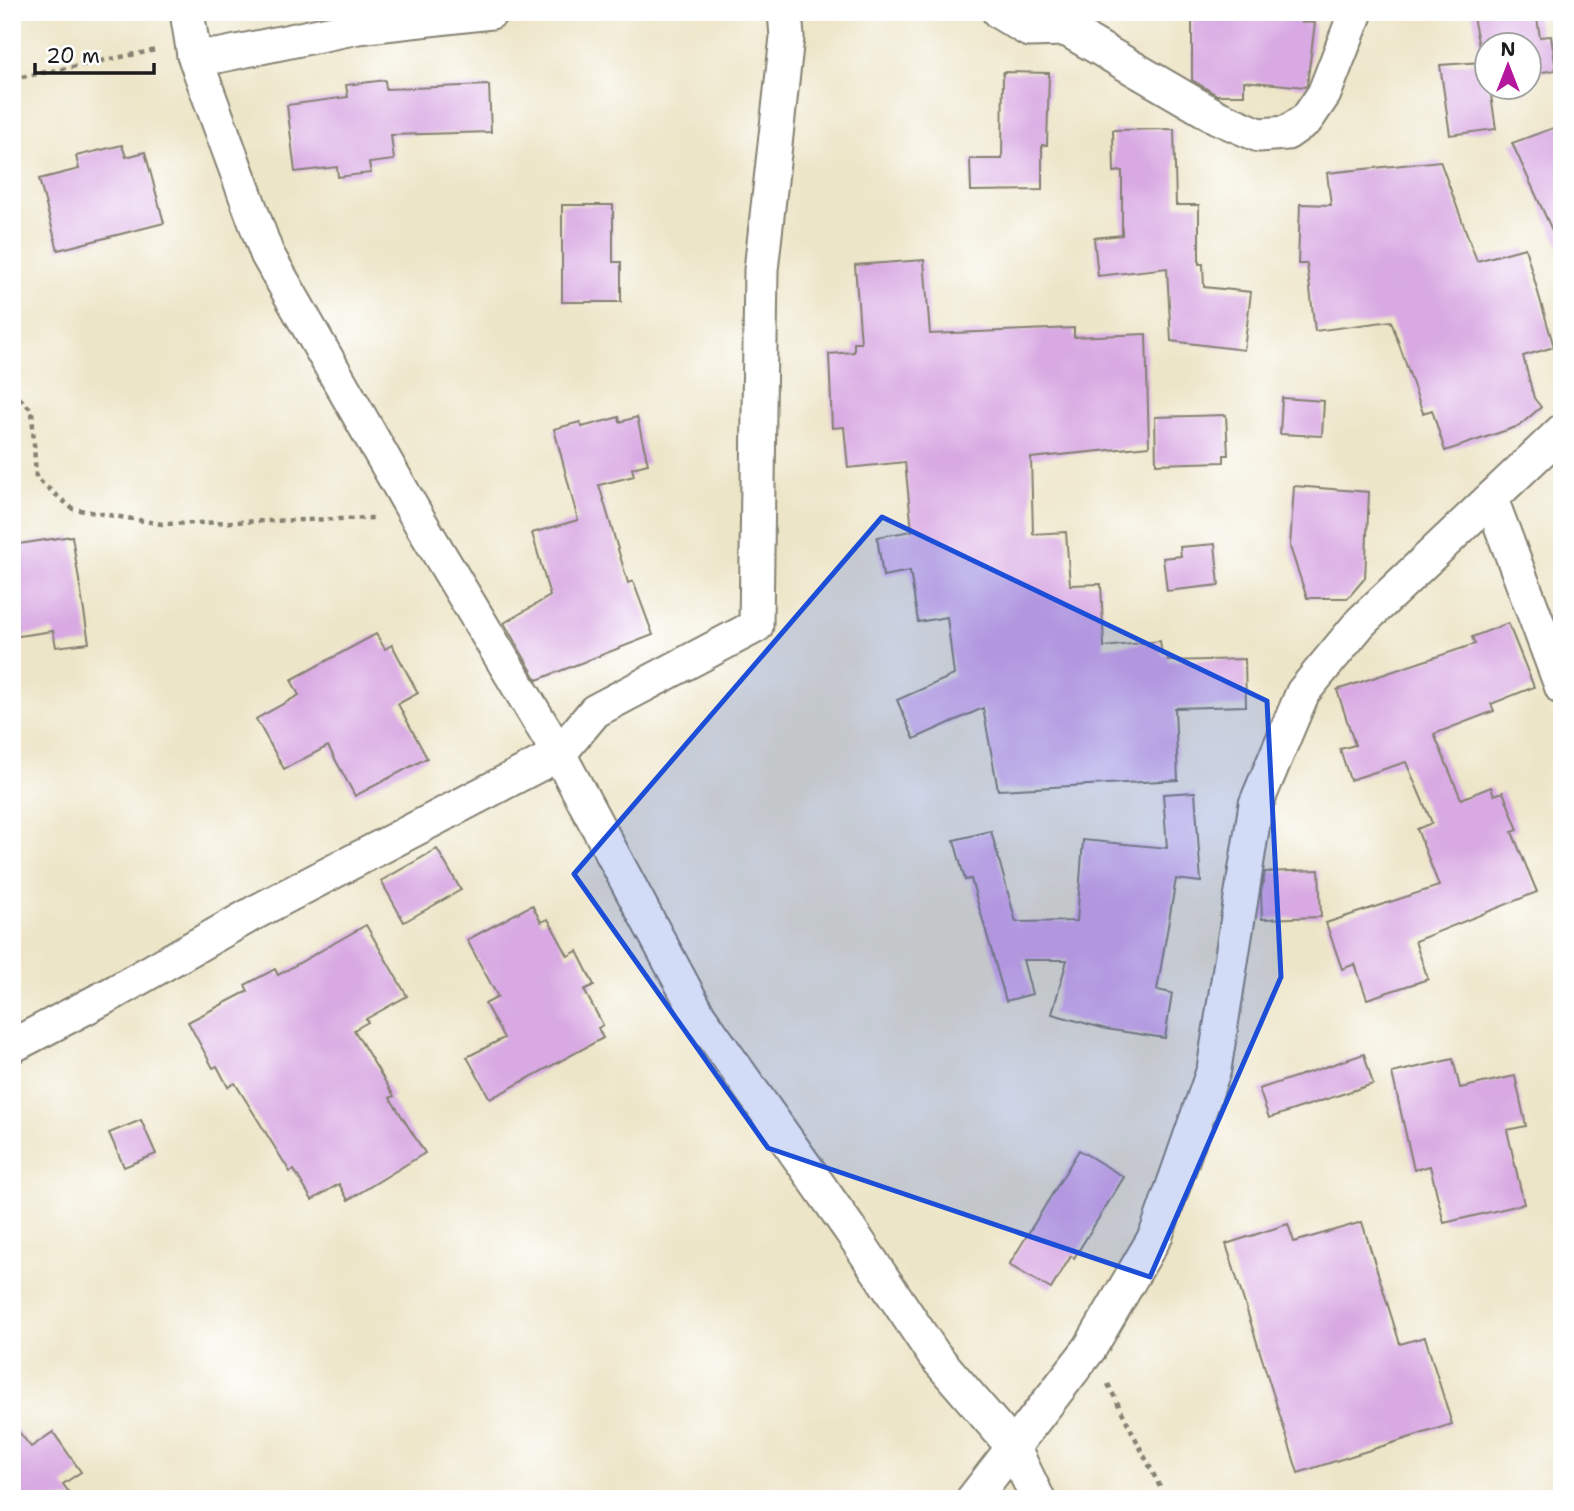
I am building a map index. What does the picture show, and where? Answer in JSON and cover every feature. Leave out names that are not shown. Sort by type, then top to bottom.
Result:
[{"type":"street","points":[[187,12],[194,55],[267,254],[417,517],[559,754],[699,1016],[851,1231],[934,1355],[1013,1447],[1038,1499]]},
{"type":"street","points":[[194,55],[217,56],[358,27],[491,12]]},
{"type":"street","points":[[12,1046],[115,992],[254,913],[559,754],[595,711],[756,625],[761,270],[787,37],[785,12]]},
{"type":"street","points":[[999,12],[1029,30],[1066,29],[1217,117],[1259,135],[1287,133],[1307,119],[1324,94],[1356,12]]},
{"type":"street","points":[[973,1499],[1090,1348],[1156,1235],[1214,1069],[1256,804],[1303,692],[1361,622],[1562,431]]},
{"type":"street","points":[[1491,499],[1562,688]]},
{"type":"path","points":[[12,79],[162,49],[194,55]]},
{"type":"path","points":[[12,391],[32,410],[36,478],[73,509],[162,524],[417,517]]},
{"type":"path","points":[[1090,1348],[1166,1499]]},
{"type":"highlighted area","points":[[882,517],[1267,701],[1281,977],[1150,1277],[768,1148],[574,874]]},
{"type":"building","points":[[1192,12],[1303,12],[1302,22],[1315,23],[1307,85],[1305,87],[1244,81],[1244,95],[1217,95],[1192,80]]},
{"type":"building","points":[[1472,12],[1536,12],[1539,32],[1476,32]]},
{"type":"building","points":[[1551,36],[1556,70],[1542,72],[1542,37]]},
{"type":"building","points":[[1472,63],[1472,102],[1492,102],[1496,129],[1450,135],[1440,65]]},
{"type":"building","points":[[1003,72],[1049,73],[1047,145],[1042,145],[1042,190],[971,191],[970,159],[1002,159]]},
{"type":"building","points":[[385,80],[386,89],[489,85],[491,132],[391,135],[394,160],[369,163],[371,173],[338,177],[337,167],[295,172],[287,105],[348,97],[346,85]]},
{"type":"building","points":[[1562,125],[1562,252],[1512,143]]},
{"type":"building","points":[[1174,129],[1176,205],[1199,205],[1199,264],[1203,264],[1204,287],[1251,292],[1244,350],[1171,341],[1167,268],[1098,276],[1094,238],[1122,235],[1122,171],[1114,172],[1113,130]]},
{"type":"building","points":[[122,145],[126,157],[145,152],[164,223],[58,250],[39,179],[79,169],[76,156]]},
{"type":"building","points":[[1440,161],[1477,261],[1525,248],[1554,347],[1523,356],[1534,398],[1541,407],[1519,426],[1445,451],[1432,410],[1423,413],[1391,321],[1315,331],[1307,264],[1298,264],[1300,204],[1331,205],[1327,173]]},
{"type":"building","points":[[562,205],[613,205],[613,262],[621,262],[621,302],[562,302]]},
{"type":"building","points":[[924,260],[930,334],[1074,328],[1074,337],[1146,334],[1149,446],[1031,458],[1033,534],[1066,532],[1070,585],[1101,584],[1104,647],[1160,641],[1162,655],[1167,654],[1168,661],[1245,659],[1246,706],[1175,708],[1178,780],[998,790],[983,708],[914,739],[897,700],[954,675],[947,617],[918,622],[910,571],[883,576],[877,537],[912,531],[905,462],[848,468],[844,427],[832,428],[829,354],[854,352],[854,343],[861,343],[855,265]]},
{"type":"building","points":[[1282,398],[1324,401],[1322,436],[1280,434]]},
{"type":"building","points":[[1226,415],[1228,455],[1224,455],[1224,462],[1156,464],[1155,417]]},
{"type":"building","points":[[619,417],[620,422],[637,417],[648,464],[632,468],[634,476],[599,485],[628,583],[633,581],[653,635],[537,680],[504,623],[550,596],[532,533],[578,520],[554,429],[580,422],[582,427]]},
{"type":"building","points":[[1294,486],[1369,492],[1365,578],[1348,598],[1307,598],[1290,547]]},
{"type":"building","points":[[72,536],[89,643],[56,647],[53,631],[12,637],[12,545]]},
{"type":"building","points":[[1215,544],[1219,585],[1167,591],[1163,558],[1181,556],[1180,547]]},
{"type":"building","points":[[1508,623],[1534,687],[1491,704],[1494,711],[1434,734],[1461,799],[1491,787],[1494,795],[1503,792],[1518,830],[1512,832],[1537,892],[1415,941],[1428,979],[1367,999],[1355,964],[1342,969],[1326,923],[1439,886],[1417,829],[1432,823],[1406,762],[1350,780],[1340,749],[1355,745],[1337,690],[1475,644],[1472,637]]},
{"type":"building","points":[[376,634],[385,649],[392,645],[418,693],[398,704],[427,758],[355,796],[328,746],[284,769],[256,719],[299,695],[291,680]]},
{"type":"building","points":[[1195,792],[1201,882],[1176,879],[1157,990],[1172,993],[1165,1038],[1106,1029],[1052,1014],[1067,960],[1023,960],[1032,994],[1006,1001],[971,879],[965,880],[954,840],[991,831],[1016,922],[1077,921],[1083,840],[1167,848],[1163,794]]},
{"type":"building","points":[[437,849],[461,890],[404,922],[381,881]]},
{"type":"building","points":[[1319,870],[1321,917],[1262,919],[1261,892],[1265,872]]},
{"type":"building","points":[[532,905],[541,922],[548,919],[568,956],[577,951],[594,985],[584,990],[603,1025],[598,1028],[603,1038],[490,1099],[467,1057],[504,1038],[485,1004],[498,997],[467,940]]},
{"type":"building","points":[[366,925],[407,996],[366,1019],[368,1022],[354,1030],[394,1096],[390,1098],[425,1153],[348,1200],[339,1184],[312,1200],[294,1170],[290,1172],[235,1083],[228,1087],[217,1066],[213,1068],[188,1022],[248,991],[245,985],[275,969],[278,975]]},
{"type":"building","points":[[1364,1054],[1373,1084],[1269,1118],[1259,1089]]},
{"type":"building","points":[[1453,1059],[1460,1088],[1515,1076],[1526,1126],[1507,1130],[1524,1204],[1444,1223],[1430,1166],[1414,1170],[1392,1073]]},
{"type":"building","points":[[141,1120],[156,1154],[124,1167],[109,1133]]},
{"type":"building","points":[[1079,1150],[1124,1177],[1074,1258],[1071,1256],[1051,1289],[1009,1265]]},
{"type":"building","points":[[1362,1222],[1400,1344],[1425,1337],[1452,1424],[1298,1473],[1226,1244],[1288,1224],[1294,1242]]},
{"type":"building","points":[[12,1423],[31,1447],[53,1432],[81,1472],[63,1484],[74,1499],[12,1499]]}]
